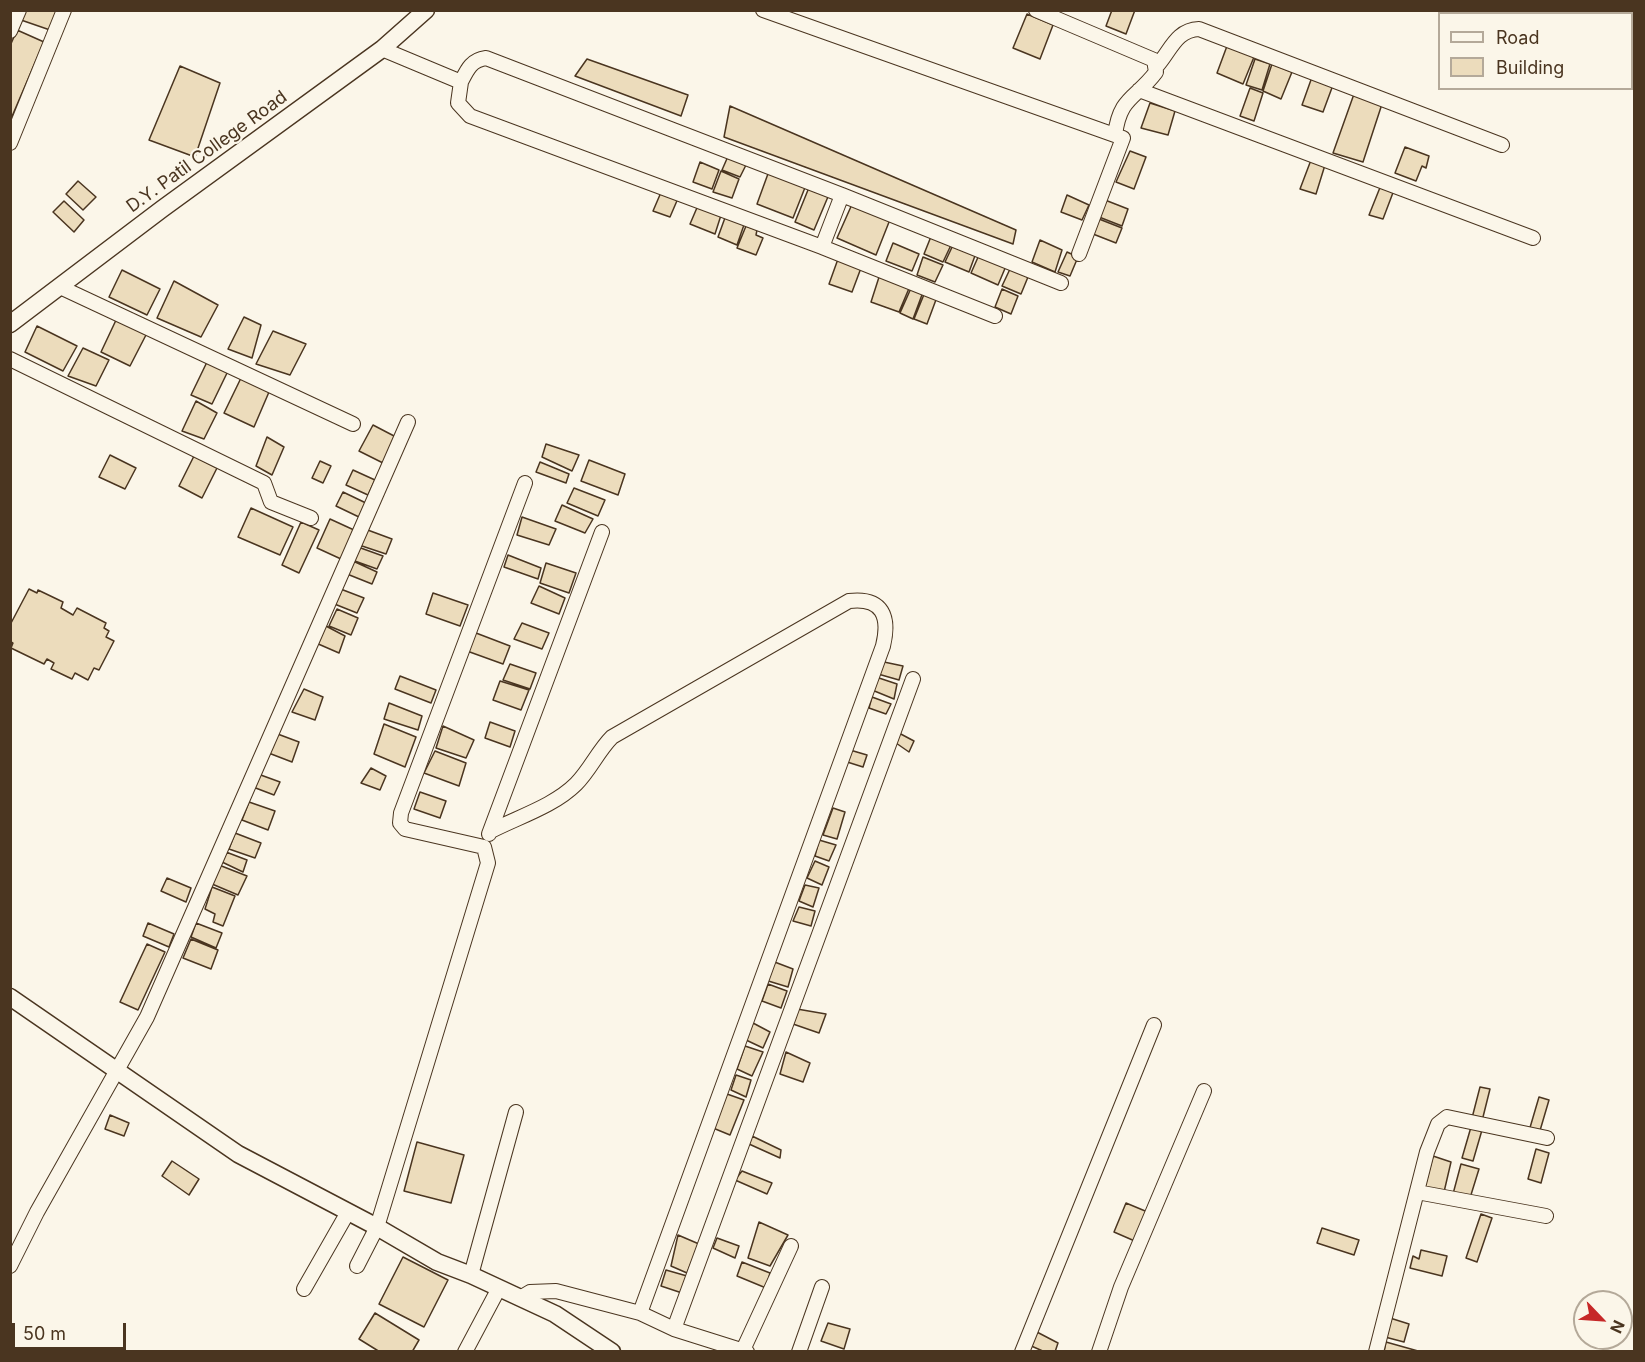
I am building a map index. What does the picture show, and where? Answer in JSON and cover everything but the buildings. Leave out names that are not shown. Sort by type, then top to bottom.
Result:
[{"type":"street","points":[[10,31],[19,10]]},
{"type":"street","points":[[10,143],[64,10]]},
{"type":"street","name":"D.Y. Patil College Road","points":[[10,324],[382,49],[426,10]]},
{"type":"street","points":[[764,10],[1123,138],[1079,254]]},
{"type":"street","points":[[1036,10],[1149,57],[1157,66]]},
{"type":"street","points":[[1115,135],[1122,108],[1152,78],[1157,66],[1179,36],[1186,30],[1199,29],[1502,145]]},
{"type":"street","points":[[382,49],[461,82]]},
{"type":"street","points":[[995,316],[822,247],[471,116],[458,104],[461,82],[468,68],[477,59],[486,58],[842,195],[1061,283]]},
{"type":"street","points":[[1139,90],[1533,238]]},
{"type":"street","points":[[822,247],[842,195]]},
{"type":"street","points":[[60,287],[353,424]]},
{"type":"street","points":[[10,359],[264,483],[271,502],[311,518]]},
{"type":"street","points":[[10,1266],[37,1212],[147,1017],[408,422]]},
{"type":"street","points":[[484,848],[405,829],[400,823],[525,483]]},
{"type":"street","points":[[357,1266],[377,1227],[488,863],[484,848],[602,532]]},
{"type":"street","points":[[491,831],[562,796],[576,784],[599,750],[612,737],[849,601],[861,600],[874,604],[885,616],[887,629],[883,646],[640,1313]]},
{"type":"street","points":[[674,1329],[913,679]]},
{"type":"street","points":[[10,997],[238,1154],[377,1227],[437,1262],[471,1275],[555,1314],[612,1352]]},
{"type":"street","points":[[1022,1352],[1154,1025]]},
{"type":"street","points":[[1099,1352],[1121,1287],[1204,1091]]},
{"type":"street","points":[[471,1275],[516,1113]]},
{"type":"street","points":[[1376,1352],[1427,1152],[1438,1124],[1447,1117],[1547,1138]]},
{"type":"street","points":[[1417,1192],[1546,1216]]},
{"type":"street","points":[[304,1289],[348,1212]]},
{"type":"street","points":[[520,1298],[530,1292],[556,1291],[640,1313],[674,1329],[745,1351],[791,1246]]},
{"type":"street","points":[[799,1352],[822,1287]]},
{"type":"street","points":[[465,1352],[499,1288]]}]
